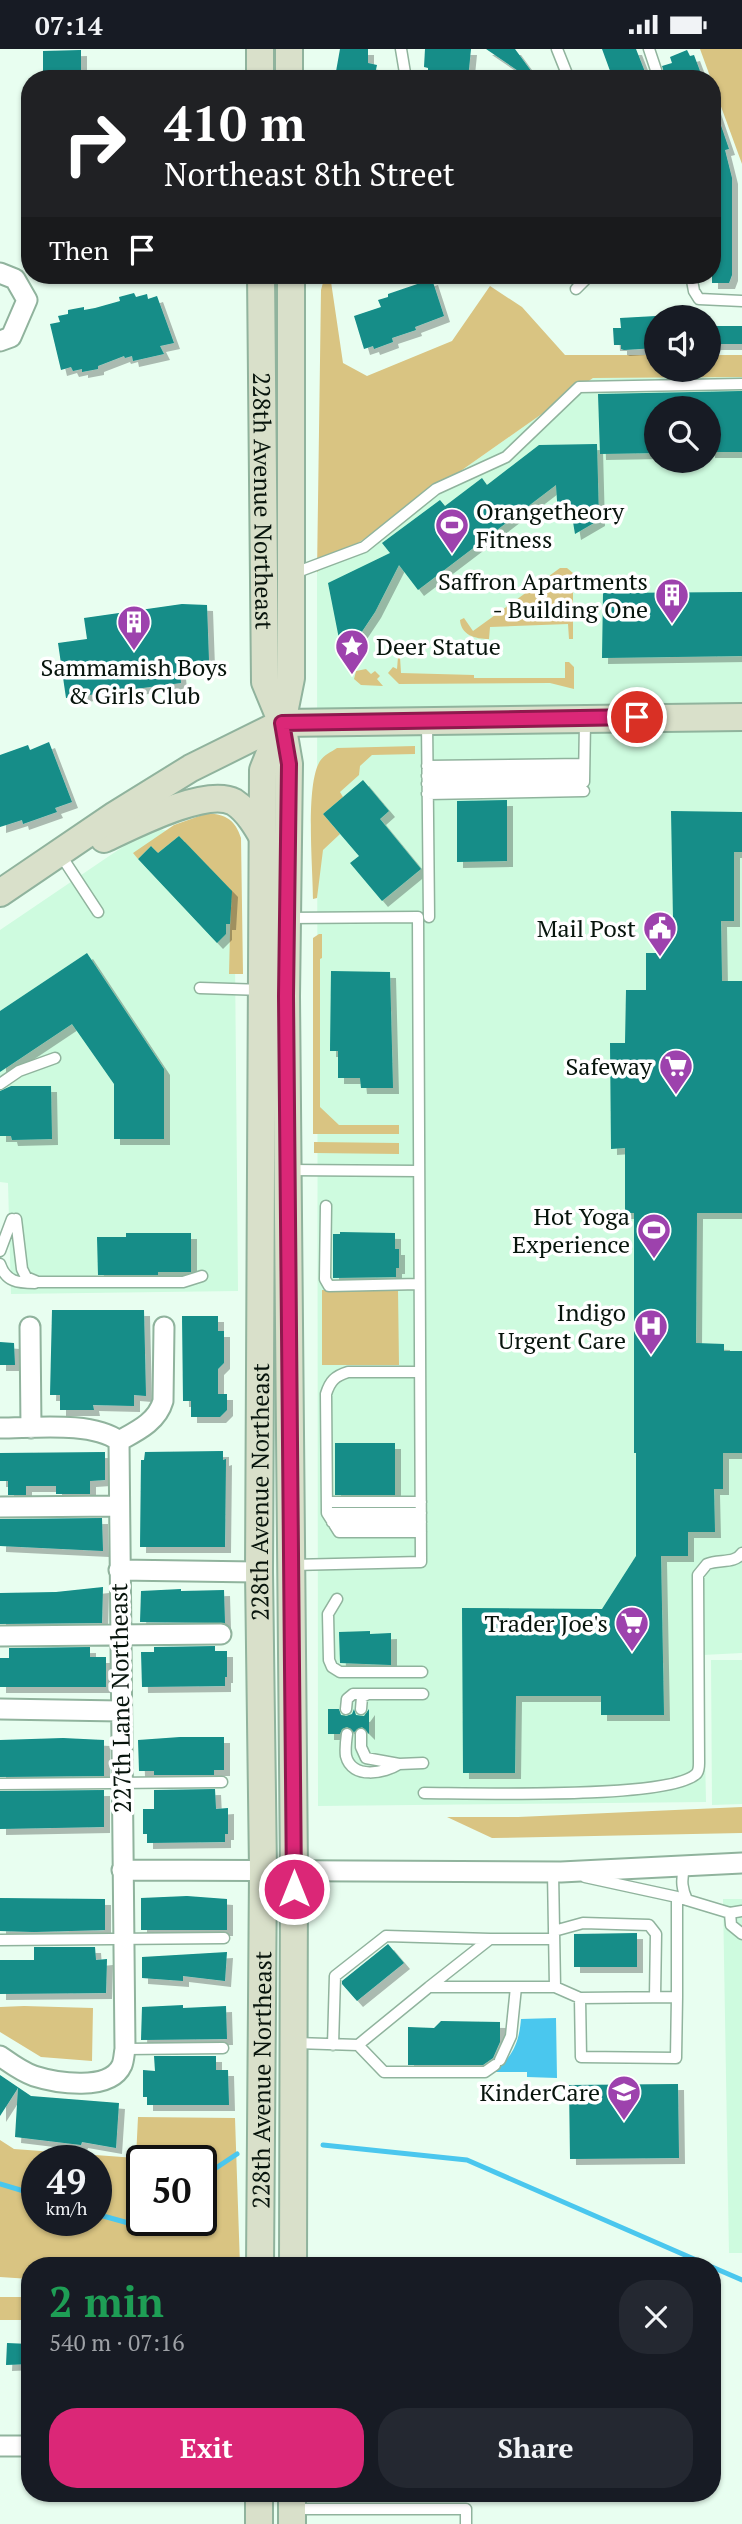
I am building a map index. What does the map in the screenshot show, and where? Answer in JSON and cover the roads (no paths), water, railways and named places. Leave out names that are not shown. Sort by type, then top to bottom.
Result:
[{"type":"main road","points":[[260,49],[260,70]]},
{"type":"main road","points":[[289,49],[289,70]]},
{"type":"main road","name":"228th Avenue Northeast","points":[[260,2257],[263,1870],[260,1468],[287,918],[289,764],[282,723],[265,681],[261,284]]},
{"type":"main road","name":"228th Avenue Northeast","points":[[291,284],[291,678],[282,723],[263,770],[260,1036],[269,1062],[278,1154],[275,1169],[288,1259],[294,1871],[293,2257]]},
{"type":"main road","points":[[61,856],[191,768],[282,723],[742,717]]},
{"type":"main road","points":[[0,893],[61,856],[153,816],[210,799],[234,803],[252,819],[264,841]]},
{"type":"main road","points":[[260,1468],[272,1517],[272,1550],[276,1560],[291,1565]]},
{"type":"main road","points":[[259,2502],[259,2524]]},
{"type":"street","points":[[0,341],[11,337],[27,300],[16,276]]},
{"type":"street","points":[[30,1327],[31,1428]]},
{"type":"street","points":[[0,1428],[89,1429],[109,1433],[119,1441],[138,1431],[155,1417],[163,1401],[164,1327]]},
{"type":"street","name":"227th Lane Northeast","points":[[119,1441],[125,2049]]},
{"type":"street","points":[[0,1507],[119,1506]]},
{"type":"street","points":[[119,1570],[259,1572]]},
{"type":"street","points":[[0,1636],[221,1634]]},
{"type":"street","points":[[0,1709],[120,1711]]},
{"type":"street","points":[[122,1870],[557,1872],[742,1863]]},
{"type":"street","points":[[0,2056],[32,2075],[77,2083],[103,2082],[121,2067],[125,2049]]},
{"type":"street","points":[[0,2446],[21,2446]]},
{"type":"lane","points":[[401,49],[404,70]]},
{"type":"lane","points":[[557,49],[565,70]]},
{"type":"lane","points":[[649,49],[656,70]]},
{"type":"lane","points":[[576,289],[581,284]]},
{"type":"lane","points":[[693,284],[699,299],[742,301]]},
{"type":"lane","points":[[290,575],[364,547],[436,489],[506,457],[579,387],[742,384]]},
{"type":"lane","points":[[584,778],[585,718]]},
{"type":"lane","points":[[427,720],[429,917]]},
{"type":"lane","points":[[427,780],[584,778]]},
{"type":"lane","points":[[427,780],[584,778]]},
{"type":"lane","points":[[61,856],[97,912]]},
{"type":"lane","points":[[287,918],[418,917],[421,1562],[291,1565]]},
{"type":"lane","points":[[200,988],[260,990]]},
{"type":"lane","points":[[0,1084],[19,1071],[55,1058]]},
{"type":"lane","points":[[275,1169],[418,1171]]},
{"type":"lane","points":[[326,1206],[325,1279],[329,1286],[419,1284]]},
{"type":"lane","points":[[0,1251],[14,1219],[22,1269],[26,1277],[38,1282]]},
{"type":"lane","points":[[0,1264],[7,1278],[14,1282],[183,1282],[202,1276]]},
{"type":"lane","points":[[420,1372],[348,1371],[329,1384],[327,1394],[328,1512],[339,1532],[421,1517]]},
{"type":"lane","points":[[328,1512],[421,1517]]},
{"type":"lane","points":[[424,1793],[618,1792],[680,1781],[694,1775],[699,1763],[698,1575],[707,1564],[739,1558],[742,1553]]},
{"type":"lane","points":[[337,1599],[328,1614],[329,1660],[332,1667],[340,1672],[422,1672]]},
{"type":"lane","points":[[346,1709],[347,1699],[351,1695],[423,1694]]},
{"type":"lane","points":[[361,1709],[362,1697],[368,1695]]},
{"type":"lane","points":[[347,1734],[346,1755],[356,1769],[386,1771],[400,1764]]},
{"type":"lane","points":[[361,1734],[361,1748],[366,1758],[400,1764],[423,1763]]},
{"type":"lane","points":[[0,1784],[222,1782]]},
{"type":"lane","points":[[687,1900],[682,1878],[684,1869],[690,1865]]},
{"type":"lane","points":[[555,1987],[557,1872],[677,1897],[730,1913],[742,1911]]},
{"type":"lane","points":[[580,1998],[581,2057],[676,2058],[677,1897]]},
{"type":"lane","points":[[730,1913],[731,1925],[742,1934]]},
{"type":"lane","points":[[333,2045],[335,1976],[386,1936],[490,1939],[554,1935],[583,1923],[649,1925],[656,1934],[655,1997]]},
{"type":"lane","points":[[0,1940],[223,1938]]},
{"type":"lane","points":[[293,2043],[358,2045],[490,1939]]},
{"type":"lane","points":[[429,1987],[555,1987],[580,1998],[677,1997]]},
{"type":"lane","points":[[358,2045],[384,2072],[485,2072],[497,2063],[511,2036],[516,1987]]},
{"type":"lane","points":[[500,2048],[511,2036]]},
{"type":"lane","points":[[125,2049],[223,2048]]},
{"type":"lane","points":[[464,2072],[478,2065]]},
{"type":"lane","points":[[292,2509],[466,2509],[466,2524]]},
{"type":"water","points":[[556,2018],[557,2078],[527,2077],[527,2072],[494,2072],[514,2048],[521,2019]]},
{"type":"waterway","points":[[323,2145],[467,2160],[689,2257]]},
{"type":"waterway","points":[[217,2167],[237,2154]]},
{"type":"waterway","points":[[0,2184],[21,2190]]},
{"type":"waterway","points":[[112,2218],[126,2222]]},
{"type":"waterway","points":[[721,2271],[742,2280]]},
{"type":"place","name":"Orangetheory Fitness","points":[[452,555]]},
{"type":"place","name":"Saffron Apartments - Building One","points":[[672,625]]},
{"type":"place","name":"Sammamish Boys & Girls Club","points":[[134,652]]},
{"type":"place","name":"Deer Statue","points":[[352,676]]},
{"type":"place","name":"Mail Post","points":[[660,958]]},
{"type":"place","name":"Safeway","points":[[676,1096]]},
{"type":"place","name":"Hot Yoga Experience","points":[[654,1260]]},
{"type":"place","name":"Indigo Urgent Care","points":[[651,1356]]},
{"type":"place","name":"Trader Joe's","points":[[632,1653]]},
{"type":"place","name":"KinderCare","points":[[624,2122]]}]
